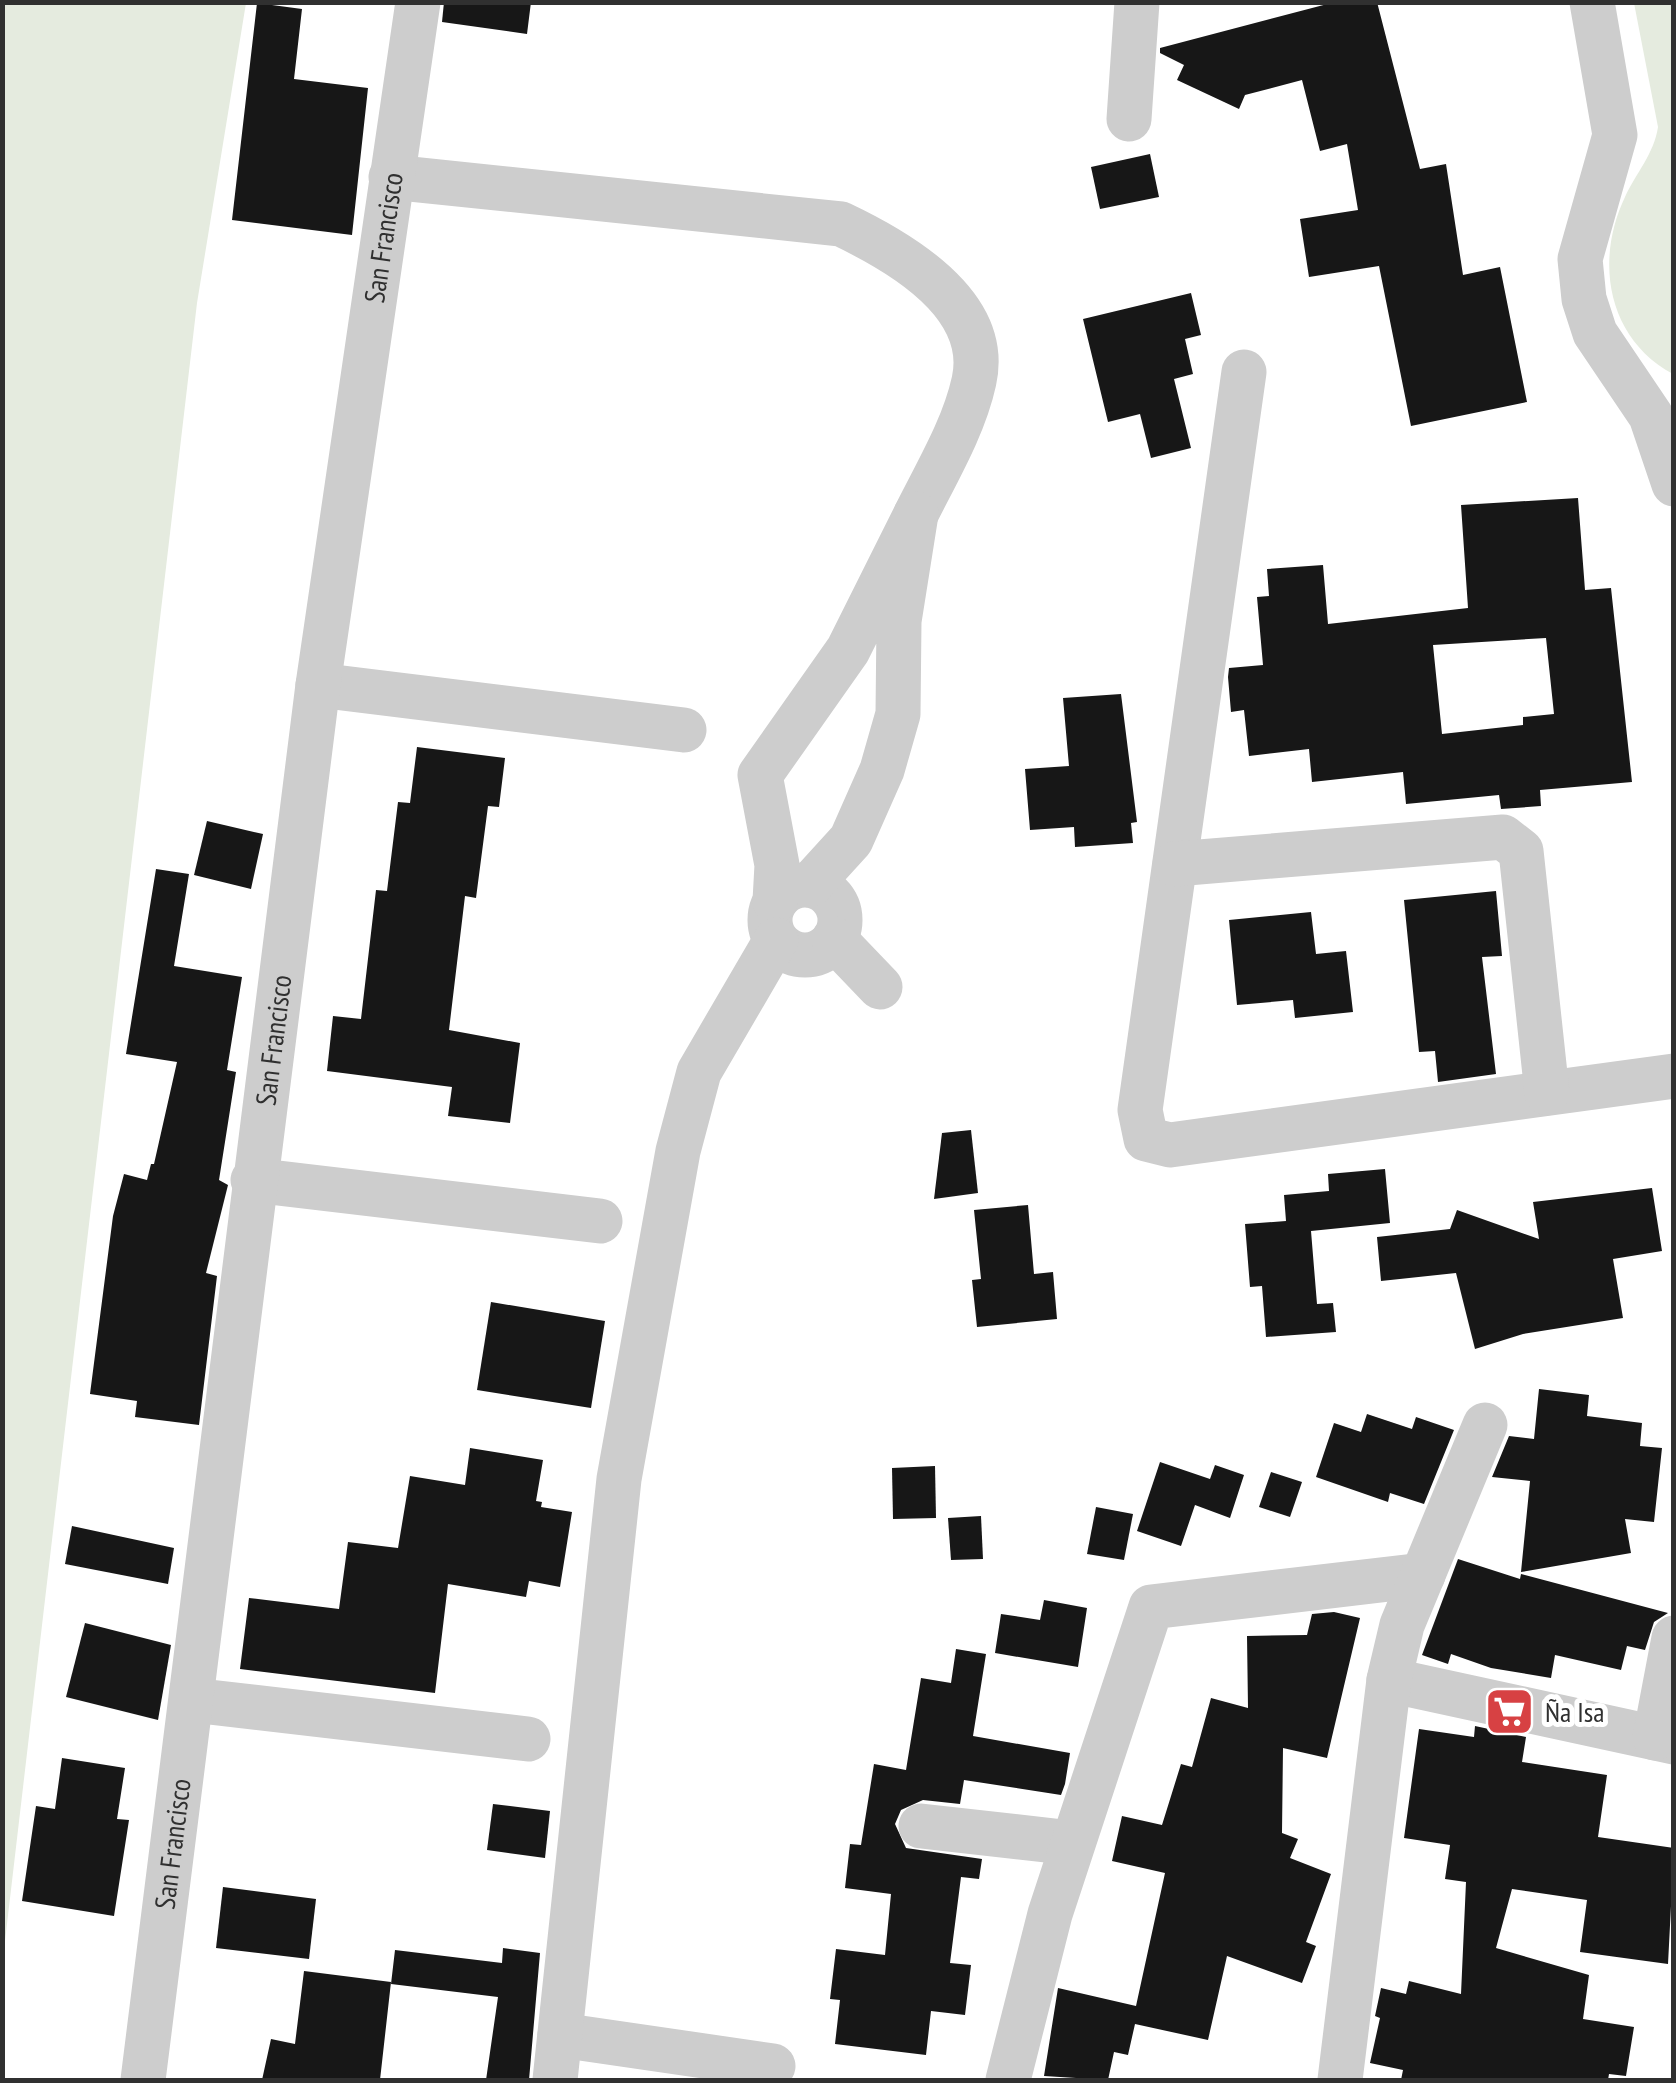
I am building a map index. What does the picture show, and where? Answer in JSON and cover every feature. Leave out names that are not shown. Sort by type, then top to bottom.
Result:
[{"type":"street","name":"San Francisco","points":[[143,2080],[318,685],[418,2]]},
{"type":"street","points":[[1129,119],[1138,2]]},
{"type":"street","points":[[1592,2],[1614,135],[1580,259],[1584,299],[1595,333],[1662,418],[1674,484]]},
{"type":"street","points":[[391,177],[841,224],[897,251],[950,300],[972,336],[976,353],[974,382],[948,450],[848,650],[760,775],[787,909]]},
{"type":"street","points":[[1244,372],[1140,1110],[1142,1131],[1151,1143],[1170,1145],[1674,1076]]},
{"type":"street","points":[[555,2080],[619,1480],[678,1152],[699,1072],[787,909],[850,840],[882,770],[898,714],[900,621],[916,514]]},
{"type":"street","points":[[318,685],[684,730]]},
{"type":"street","points":[[1175,864],[1504,837],[1521,851],[1547,1093]]},
{"type":"street","points":[[787,909],[833,900],[839,926],[834,939],[880,986]]},
{"type":"street","points":[[254,1180],[600,1221]]},
{"type":"street","points":[[1340,2080],[1389,1680],[1402,1625],[1485,1425]]},
{"type":"street","points":[[1008,2080],[1072,1842],[1151,1607],[1423,1575]]},
{"type":"street","points":[[1389,1680],[1664,1740],[1674,1638]]},
{"type":"street","points":[[192,1700],[528,1739]]},
{"type":"street","points":[[921,1826],[1072,1842]]},
{"type":"street","points":[[560,2036],[773,2066]]},
{"type":"shaded area","points":[[3,2],[246,3],[197,303],[3,1958]]},
{"type":"shaded area","points":[[1634,3],[1673,3],[1673,374],[1634,341],[1621,320],[1609,272],[1615,222],[1653,146],[1658,127]]},
{"type":"building","points":[[444,2],[531,2],[527,34],[442,22]]},
{"type":"building","points":[[1335,2],[1377,2],[1420,169],[1446,164],[1463,275],[1500,267],[1527,402],[1411,426],[1379,266],[1309,277],[1300,219],[1358,210],[1347,144],[1320,151],[1302,80],[1245,95],[1239,109],[1177,80],[1184,65],[1160,53],[1160,48]]},
{"type":"building","points":[[257,3],[302,9],[294,79],[368,88],[352,235],[232,220]]},
{"type":"building","points":[[1150,154],[1159,197],[1100,209],[1091,167]]},
{"type":"building","points":[[1191,293],[1201,335],[1185,339],[1193,374],[1174,379],[1191,448],[1151,458],[1140,414],[1108,422],[1083,319]]},
{"type":"building","points":[[1578,498],[1585,590],[1611,588],[1632,782],[1540,790],[1541,806],[1501,809],[1499,795],[1406,804],[1403,772],[1312,782],[1309,749],[1249,756],[1244,710],[1231,712],[1228,677],[1229,668],[1263,665],[1257,597],[1269,596],[1267,569],[1323,565],[1328,624],[1468,608],[1461,505]],"holes":[[[1546,638],[1554,714],[1523,717],[1523,725],[1442,734],[1433,645]]]},
{"type":"building","points":[[1121,694],[1137,822],[1131,823],[1133,843],[1075,847],[1074,827],[1030,830],[1025,769],[1069,766],[1063,698]]},
{"type":"building","points":[[417,747],[505,758],[499,807],[488,806],[476,898],[465,896],[449,1030],[520,1043],[510,1123],[448,1116],[452,1087],[327,1071],[333,1016],[361,1019],[376,890],[387,891],[398,802],[410,803]]},
{"type":"building","points":[[207,821],[263,834],[251,889],[194,875]]},
{"type":"building","points":[[156,869],[189,874],[174,966],[242,977],[227,1070],[236,1072],[219,1180],[228,1185],[206,1273],[217,1276],[199,1425],[135,1417],[137,1401],[90,1394],[113,1216],[124,1174],[147,1180],[177,1062],[126,1054]]},
{"type":"building","points":[[1496,891],[1502,956],[1482,957],[1496,1074],[1438,1082],[1435,1051],[1419,1052],[1404,900]]},
{"type":"building","points":[[1311,912],[1316,954],[1346,951],[1353,1012],[1295,1018],[1293,1000],[1237,1005],[1229,920]]},
{"type":"building","points":[[971,1130],[978,1193],[934,1199],[942,1133]]},
{"type":"building","points":[[1385,1169],[1390,1223],[1311,1231],[1317,1304],[1333,1303],[1336,1332],[1266,1337],[1262,1286],[1250,1287],[1245,1224],[1286,1221],[1284,1195],[1329,1191],[1328,1174]]},
{"type":"building","points":[[1652,1188],[1662,1251],[1613,1259],[1623,1318],[1523,1334],[1475,1349],[1456,1273],[1381,1281],[1377,1237],[1450,1229],[1457,1210],[1539,1239],[1533,1202]]},
{"type":"building","points":[[1028,1205],[1034,1274],[1053,1272],[1057,1319],[977,1327],[972,1280],[981,1279],[974,1210]]},
{"type":"building","points":[[491,1302],[605,1321],[591,1408],[477,1390]]},
{"type":"building","points":[[1539,1389],[1589,1395],[1587,1416],[1642,1423],[1640,1446],[1662,1448],[1654,1522],[1625,1519],[1631,1553],[1521,1572],[1530,1481],[1492,1477],[1509,1436],[1534,1439]]},
{"type":"building","points":[[1367,1414],[1412,1429],[1416,1417],[1454,1430],[1424,1504],[1390,1493],[1388,1502],[1316,1477],[1334,1423],[1361,1432]]},
{"type":"building","points":[[470,1448],[543,1460],[536,1501],[542,1502],[541,1507],[572,1512],[560,1587],[529,1581],[526,1597],[448,1584],[435,1693],[240,1669],[249,1598],[339,1609],[348,1542],[398,1548],[410,1476],[465,1485]]},
{"type":"building","points":[[1160,1462],[1210,1479],[1215,1465],[1244,1475],[1230,1518],[1195,1505],[1181,1546],[1137,1531]]},
{"type":"building","points":[[935,1466],[936,1518],[893,1519],[892,1468]]},
{"type":"building","points":[[1271,1472],[1302,1482],[1290,1517],[1259,1507]]},
{"type":"building","points":[[1096,1507],[1133,1514],[1124,1560],[1087,1554]]},
{"type":"building","points":[[981,1516],[983,1559],[951,1560],[948,1518]]},
{"type":"building","points":[[72,1526],[174,1548],[168,1584],[65,1564]]},
{"type":"building","points":[[1458,1559],[1520,1579],[1521,1574],[1668,1613],[1654,1622],[1645,1650],[1627,1646],[1621,1670],[1555,1655],[1551,1678],[1491,1668],[1451,1654],[1448,1664],[1422,1655]]},
{"type":"building","points":[[1044,1600],[1087,1608],[1078,1667],[995,1653],[1001,1614],[1040,1620]]},
{"type":"building","points":[[1334,1612],[1360,1618],[1327,1758],[1283,1748],[1282,1833],[1298,1839],[1290,1858],[1331,1874],[1306,1942],[1316,1946],[1302,1983],[1227,1956],[1208,2040],[1135,2024],[1128,2055],[1114,2052],[1108,2080],[1044,2076],[1058,1988],[1136,2006],[1165,1873],[1112,1861],[1122,1816],[1162,1825],[1181,1764],[1192,1767],[1211,1698],[1248,1708],[1247,1636],[1307,1635],[1312,1614]]},
{"type":"building","points":[[85,1623],[171,1645],[158,1720],[66,1697]]},
{"type":"building","points":[[956,1649],[986,1654],[973,1736],[1070,1753],[1065,1784],[1061,1795],[964,1780],[960,1804],[923,1800],[901,1810],[895,1824],[906,1848],[982,1859],[979,1879],[961,1877],[950,1963],[971,1965],[965,2015],[931,2011],[926,2055],[835,2044],[840,2000],[830,1999],[836,1949],[885,1955],[891,1894],[845,1888],[850,1844],[861,1845],[874,1764],[906,1770],[921,1678],[951,1683]]},
{"type":"building","points":[[1475,1726],[1526,1737],[1522,1762],[1607,1775],[1598,1837],[1674,1848],[1668,1964],[1580,1952],[1587,1900],[1512,1889],[1496,1948],[1589,1975],[1583,2019],[1634,2027],[1626,2076],[1609,2074],[1608,2080],[1401,2080],[1403,2070],[1370,2063],[1380,2018],[1375,2016],[1381,1988],[1406,1994],[1409,1981],[1461,1994],[1466,1882],[1445,1879],[1450,1845],[1404,1838],[1419,1729],[1474,1737]]},
{"type":"building","points":[[62,1758],[125,1768],[117,1819],[129,1820],[114,1916],[22,1901],[36,1806],[55,1809]]},
{"type":"building","points":[[493,1804],[550,1811],[545,1858],[487,1850]]},
{"type":"building","points":[[223,1887],[316,1899],[309,1959],[216,1948]]},
{"type":"building","points":[[503,1948],[540,1953],[529,2080],[486,2080],[498,1997],[391,1984],[395,1950],[502,1963]]},
{"type":"building","points":[[304,1971],[391,1982],[380,2080],[262,2080],[271,2039],[295,2044]]},
{"type":"place","name":"Ña Isa","points":[[1510,1712]]}]
